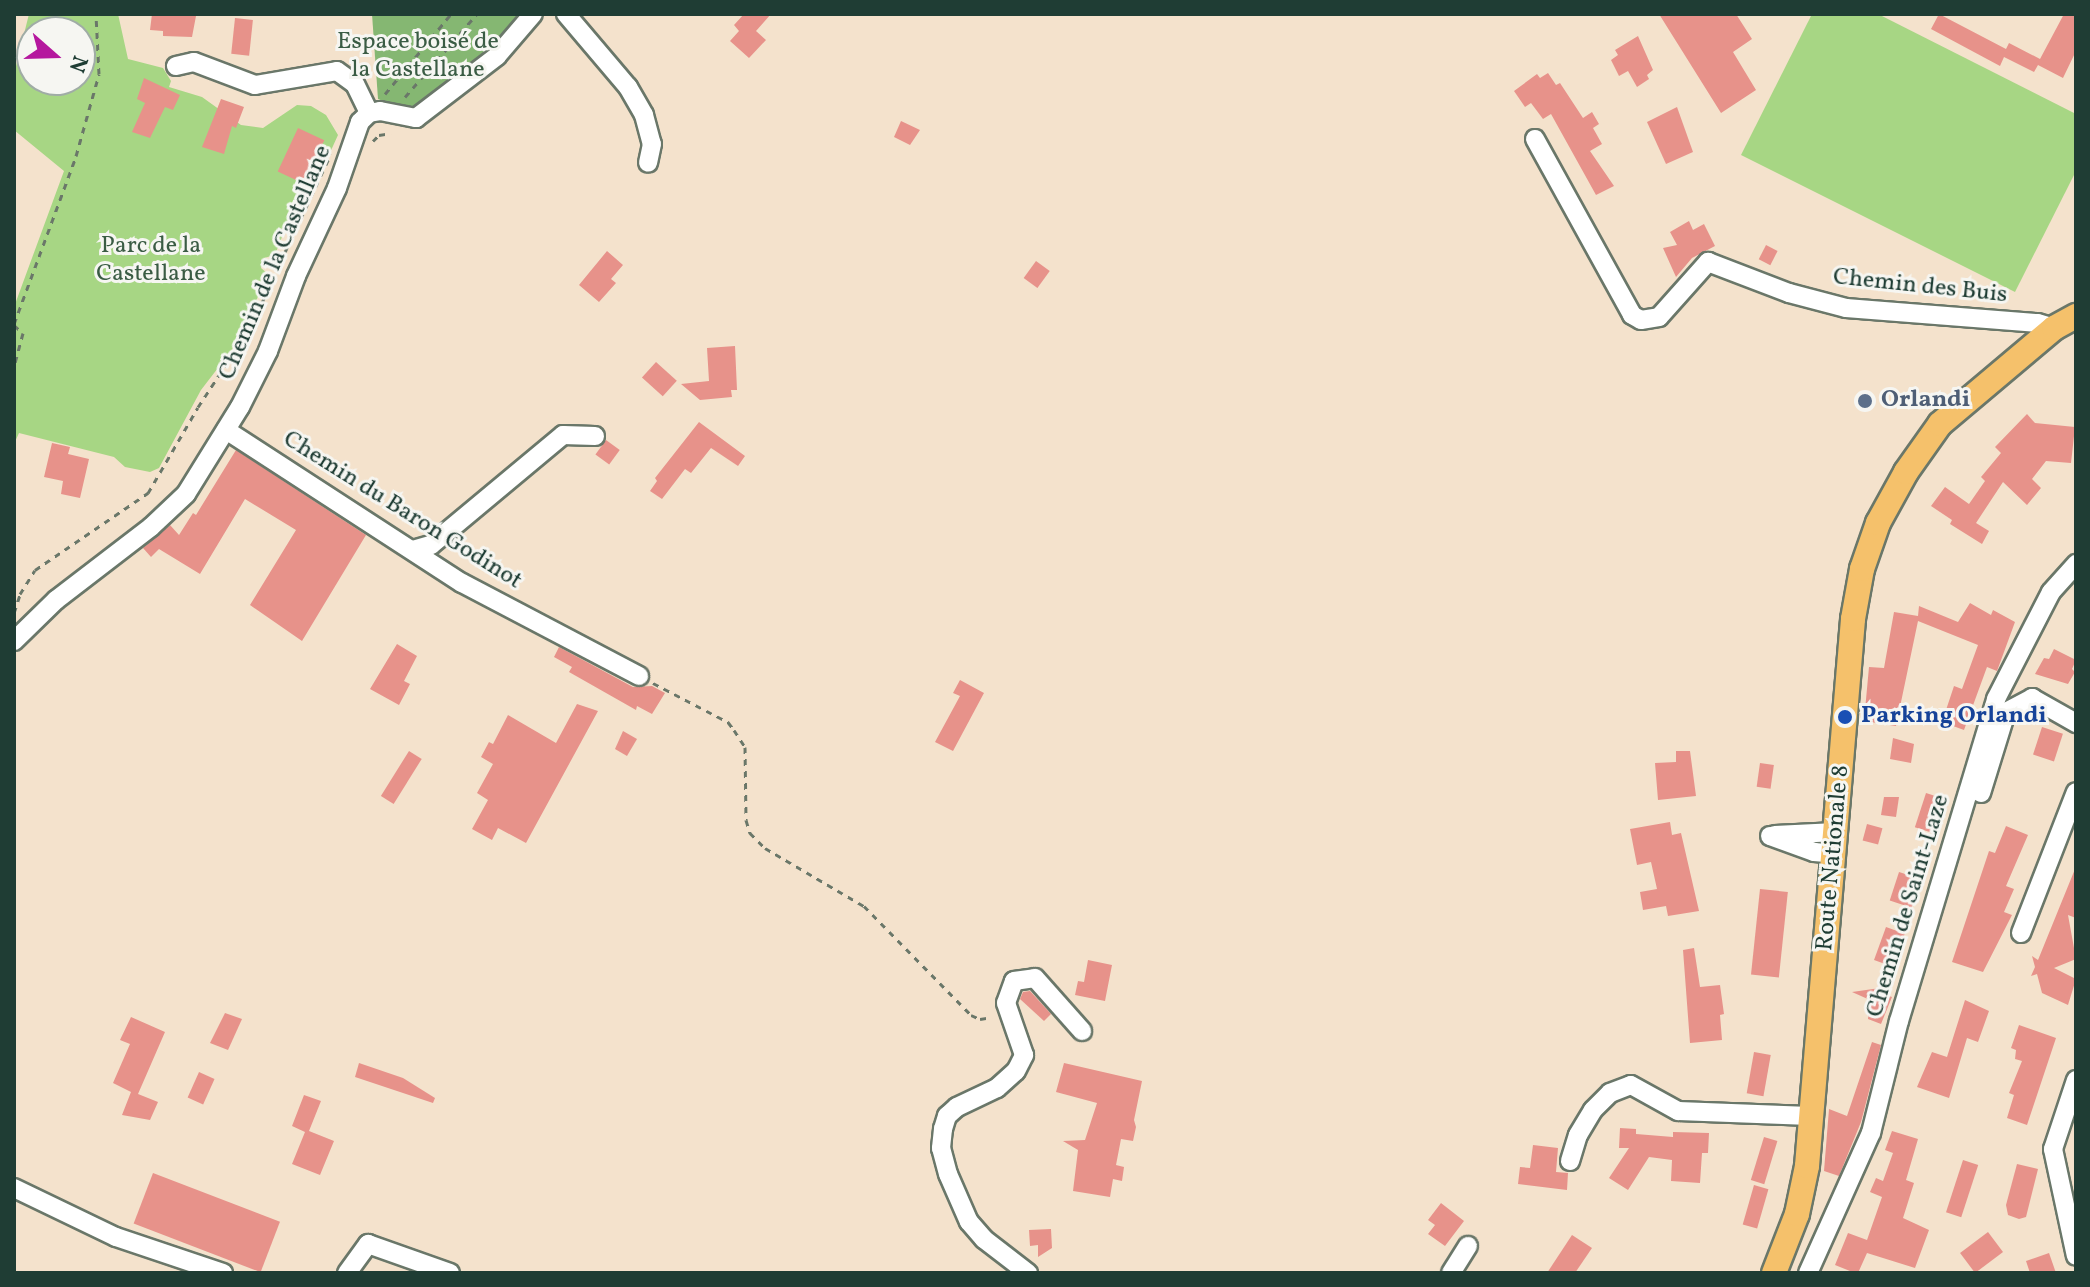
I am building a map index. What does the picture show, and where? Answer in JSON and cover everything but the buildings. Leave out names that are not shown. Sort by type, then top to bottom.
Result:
[{"type":"main road","name":"Route Nationale 8","points":[[1774,1273],[1797,1214],[1807,1166],[1853,619],[1862,569],[1878,523],[1906,472],[1940,424],[2025,354],[2065,332],[2076,316]]},
{"type":"street","points":[[176,66],[194,62],[255,85],[337,71],[355,84],[375,112],[416,118],[497,56],[533,14]]},
{"type":"street","points":[[566,14],[628,87],[644,115],[652,144],[648,163]]},
{"type":"street","name":"Chemin de la Castellane","points":[[14,641],[56,600],[151,527],[177,502],[226,430],[268,351],[360,122],[375,112]]},
{"type":"street","name":"Chemin des Buis","points":[[1535,139],[1632,315],[1641,320],[1659,317],[1708,262],[1789,293],[1846,308],[2038,323],[2065,332]]},
{"type":"street","name":"Chemin du Baron Godinot","points":[[226,430],[462,583],[639,676]]},
{"type":"street","points":[[413,550],[431,545],[563,435],[595,436]]},
{"type":"street","name":"Chemin de Saint-Laze","points":[[1808,1273],[1871,1133],[1899,1021],[1996,699],[2051,592],[2076,564]]},
{"type":"street","points":[[1953,844],[1977,805],[2006,712],[2032,698],[2076,723]]},
{"type":"street","points":[[2021,933],[2076,792]]},
{"type":"street","points":[[1028,1273],[984,1239],[969,1222],[953,1192],[941,1148],[947,1116],[957,1107],[1010,1080],[1024,1055],[1006,1003],[1014,981],[1035,978],[1082,1031]]},
{"type":"street","points":[[2076,1080],[2053,1149],[2076,1256]]},
{"type":"street","points":[[1570,1161],[1578,1135],[1593,1110],[1610,1093],[1631,1085],[1678,1111],[1810,1116]]},
{"type":"street","points":[[14,1188],[116,1237],[223,1273]]},
{"type":"street","points":[[347,1273],[368,1244],[450,1273]]},
{"type":"street","points":[[1451,1273],[1468,1246]]},
{"type":"path","points":[[14,367],[23,333],[14,324],[76,156],[99,74],[96,14]]},
{"type":"path","points":[[375,112],[393,81],[451,14]]},
{"type":"path","points":[[375,112],[394,110],[477,14]]},
{"type":"path","points":[[14,613],[20,594],[35,570],[148,493],[198,407],[252,325],[327,156],[352,144]]},
{"type":"path","points":[[639,676],[728,722],[734,730],[745,747],[746,820],[750,833],[765,848],[864,906],[971,1015],[980,1019],[1009,1010]]},
{"type":"green space","name":"Parc de la Castellane","points":[[29,14],[118,14],[128,59],[163,68],[171,81],[169,87],[202,97],[241,125],[263,128],[297,105],[311,106],[326,115],[338,135],[308,201],[295,203],[275,255],[264,258],[261,268],[268,274],[238,342],[201,390],[159,468],[150,472],[125,467],[114,457],[19,433],[14,444],[14,307],[64,171],[14,130],[16,66],[16,96],[96,96],[96,16]]},
{"type":"green space","name":"Espace boisé de la Castellane","points":[[372,14],[526,14],[418,115],[378,99]]},
{"type":"green space","points":[[1812,14],[1878,14],[2076,114],[2076,171],[2015,292],[1741,155]]},
{"type":"place","name":"Orlandi","points":[[1865,401]]},
{"type":"place","name":"Parking Orlandi","points":[[1845,717]]}]
